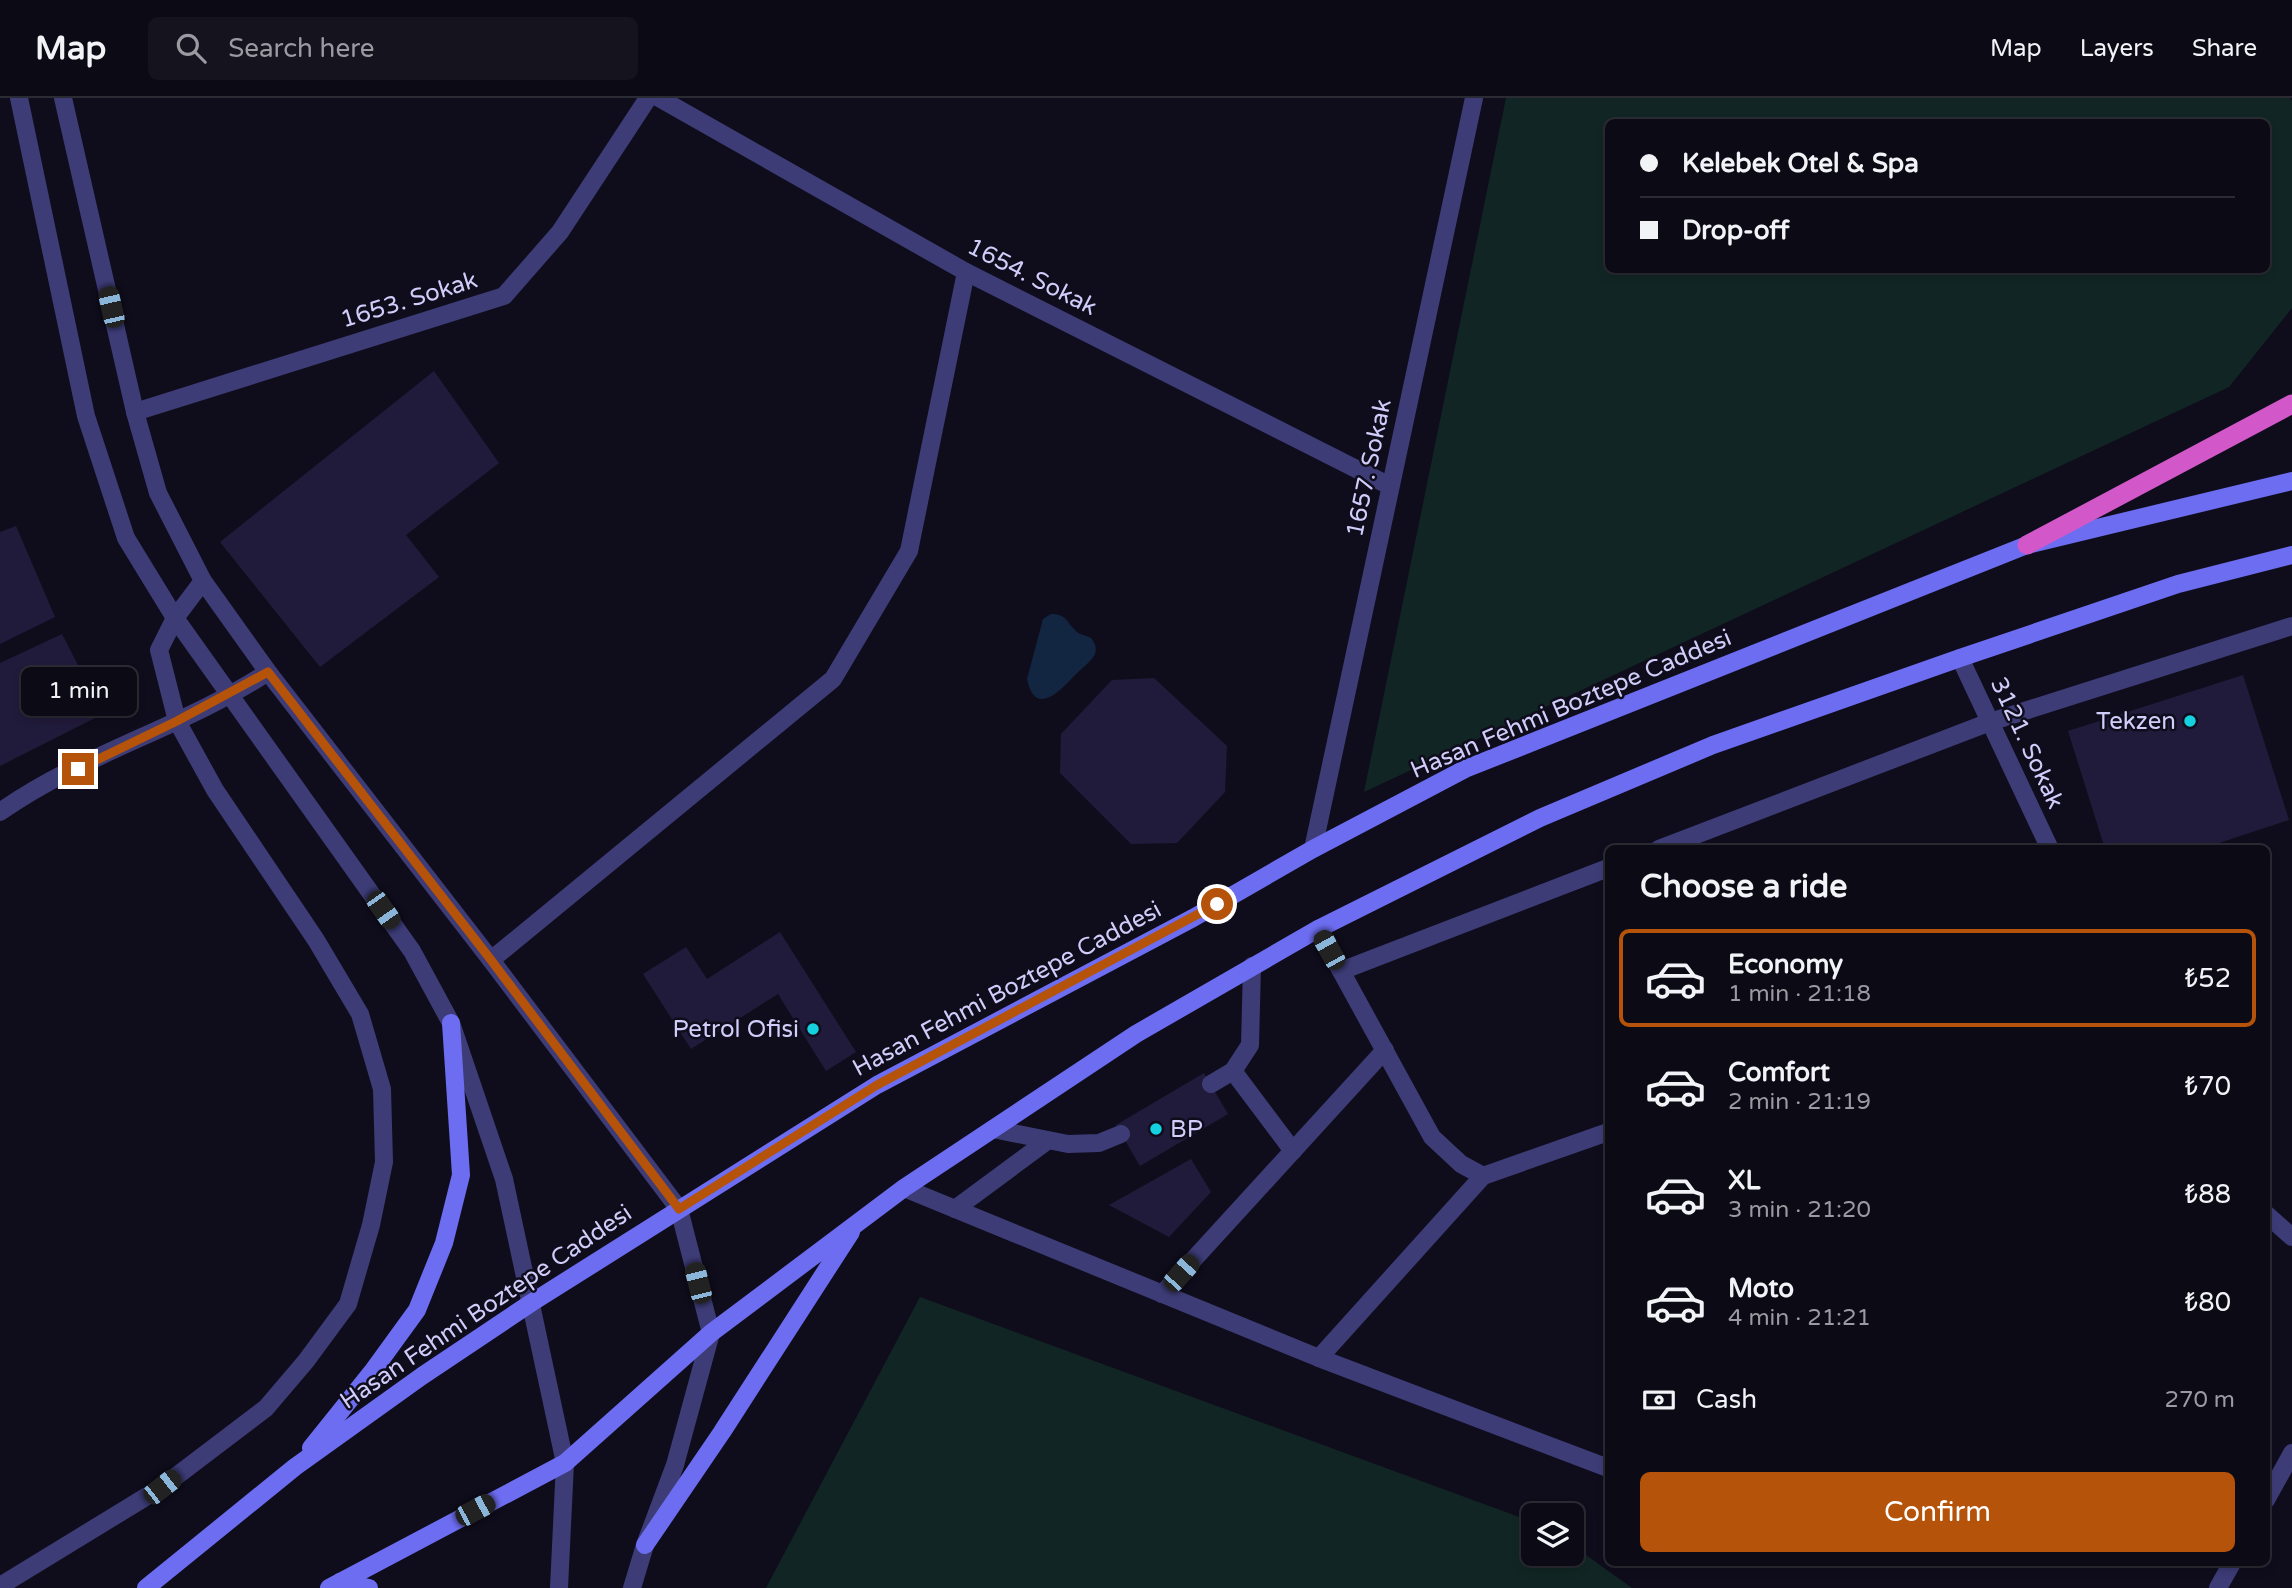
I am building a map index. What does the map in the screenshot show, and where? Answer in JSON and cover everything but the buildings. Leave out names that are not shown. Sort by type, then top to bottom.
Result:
[{"type":"highway","points":[[2027,545],[2292,404]]},
{"type":"main road","name":"Hasan Fehmi Boztepe Caddesi","points":[[146,1588],[295,1467],[531,1303],[877,1085],[1193,918],[1313,849],[1465,769],[2027,545],[2292,481]]},
{"type":"main road","points":[[334,1585],[565,1463],[711,1333],[857,1221],[1136,1034],[1318,929],[1540,818],[1713,745],[2178,584],[2292,555]]},
{"type":"main road","points":[[295,1467],[372,1372],[417,1310],[444,1243],[461,1175],[452,1023]]},
{"type":"main road","points":[[645,1545],[722,1432],[857,1221]]},
{"type":"main road","points":[[334,1585],[369,1588]]},
{"type":"street","points":[[19,98],[86,416],[126,538],[175,618],[412,951],[452,1023],[504,1179],[565,1463],[559,1588]]},
{"type":"street","points":[[63,98],[135,412],[158,493],[203,580],[268,672],[679,1209],[711,1333],[675,1465],[632,1588]]},
{"type":"street","name":"1653. Sokak","points":[[135,412],[504,296],[560,232],[649,98]]},
{"type":"street","name":"1654. Sokak","points":[[659,98],[966,272],[1390,486]]},
{"type":"street","name":"1657. Sokak","points":[[1313,849],[1474,98]]},
{"type":"street","points":[[491,960],[833,679],[909,551],[966,272]]},
{"type":"street","points":[[0,1586],[162,1487],[266,1408],[306,1361],[348,1304],[371,1225],[384,1162],[382,1089],[360,1014],[316,940],[215,790],[177,721],[159,650],[175,618],[203,580]]},
{"type":"street","points":[[1669,845],[1990,722],[2292,626]]},
{"type":"street","name":"3121. Sokak","points":[[1960,658],[2048,845]]},
{"type":"street","points":[[0,812],[28,792],[229,695],[268,672]]},
{"type":"street","points":[[1341,971],[1605,869]]},
{"type":"street","points":[[1318,929],[1432,1137],[1461,1164],[1483,1177]]},
{"type":"street","points":[[1210,1084],[1233,1071],[1250,1045],[1252,967]]},
{"type":"street","points":[[1162,1294],[1385,1050]]},
{"type":"street","points":[[1233,1071],[1293,1151]]},
{"type":"street","points":[[993,1129],[1068,1144],[1099,1143],[1121,1134]]},
{"type":"street","points":[[1319,1358],[1483,1177],[1605,1133]]},
{"type":"street","points":[[955,1209],[1047,1140]]},
{"type":"street","points":[[904,1188],[1319,1358],[1605,1467]]},
{"type":"street","points":[[2270,1218],[2292,1237]]},
{"type":"street","points":[[2270,1493],[2292,1453]]},
{"type":"street","points":[[2218,1588],[2230,1566]]},
{"type":"green space","points":[[1506,98],[2290,98],[2292,308],[2229,387],[1364,792]]},
{"type":"green space","points":[[920,1297],[1521,1518],[1521,1566],[1584,1566],[1584,1554],[1632,1588],[766,1588]]},
{"type":"water","points":[[1051,614],[1063,617],[1077,632],[1091,638],[1096,652],[1063,687],[1042,699],[1031,691],[1027,679],[1043,619]]},
{"type":"place","name":"Tekzen","points":[[2190,721]]},
{"type":"place","name":"Petrol Ofisi","points":[[813,1029]]},
{"type":"place","name":"BP","points":[[1156,1129]]},
{"type":"route","points":[[78,769],[229,695],[268,672],[679,1209],[877,1085],[1217,904]]}]
